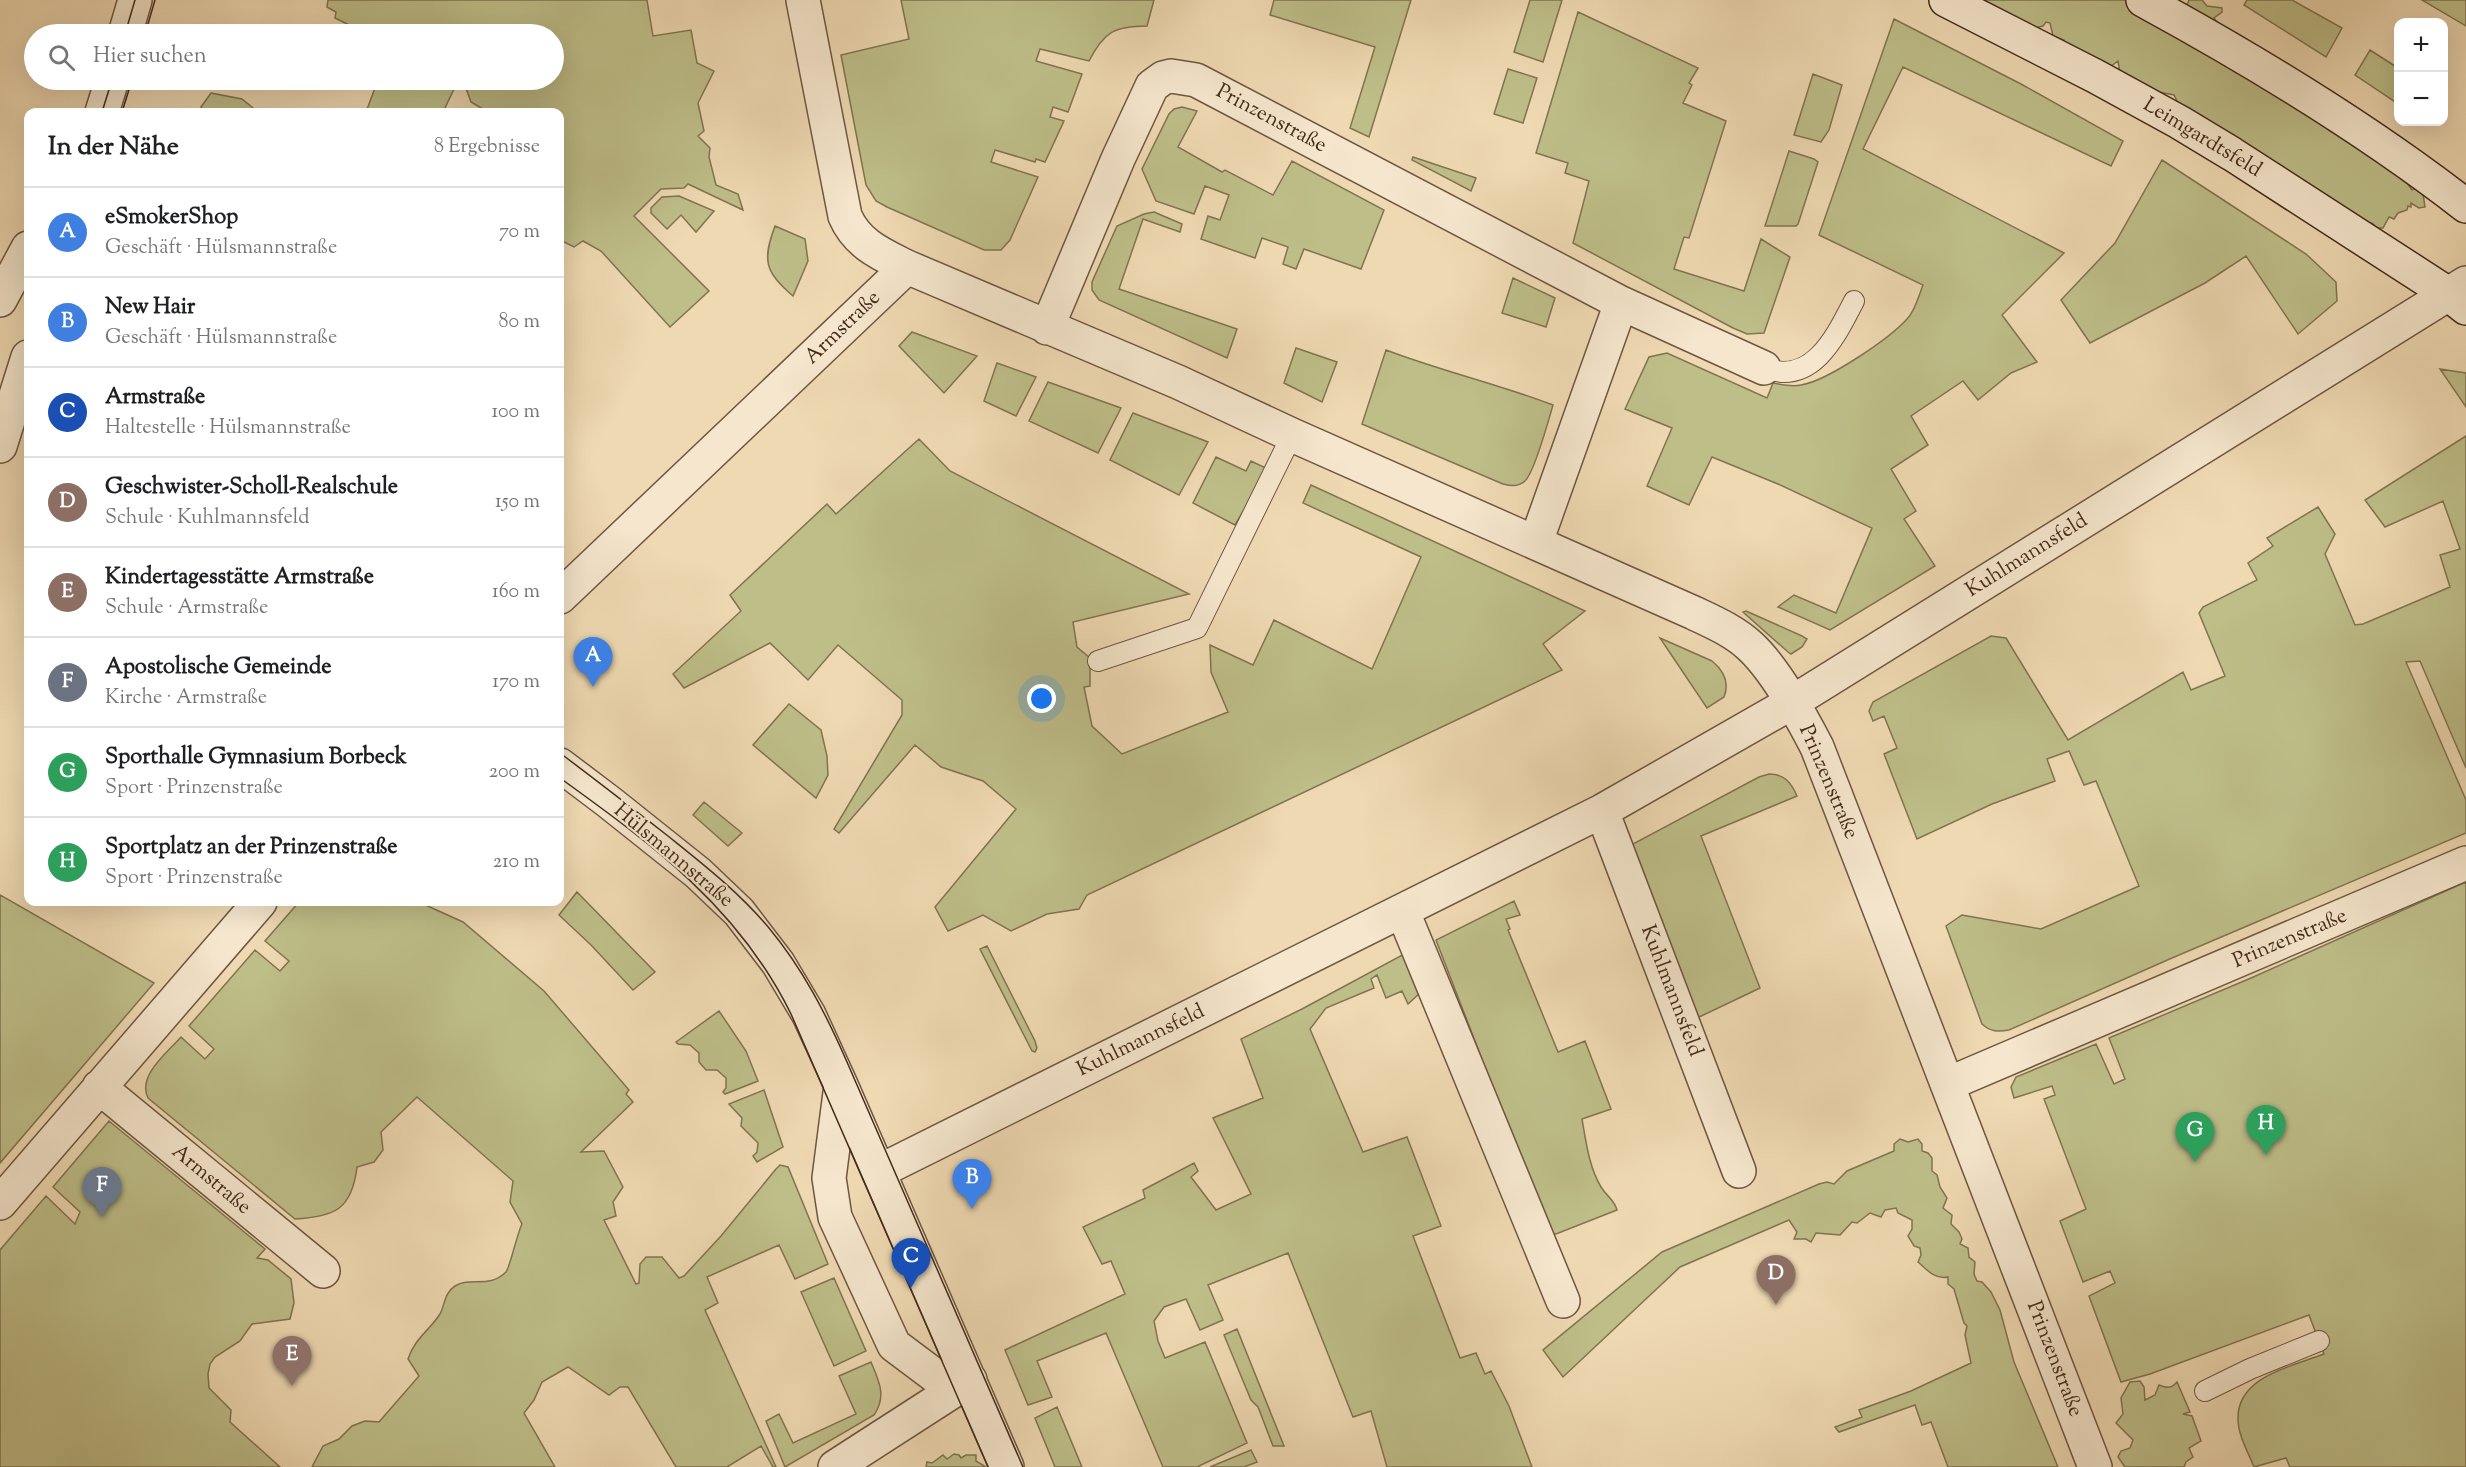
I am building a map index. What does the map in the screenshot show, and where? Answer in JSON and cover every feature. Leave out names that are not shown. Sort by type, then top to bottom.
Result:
[{"type":"street","points":[[128,24],[135,0]]},
{"type":"street","points":[[803,0],[845,216],[855,235],[863,242],[907,267]]},
{"type":"street","name":"Leimgardtsfeld","points":[[1946,0],[2096,76],[2188,128],[2460,294]]},
{"type":"street","points":[[2143,0],[2199,30],[2302,94],[2466,206]]},
{"type":"street","name":"Prinzenstraße","points":[[1047,327],[1142,106],[1156,81],[1171,76],[1188,78],[1205,84],[1621,303],[1764,368]]},
{"type":"street","points":[[103,108],[109,90]]},
{"type":"street","points":[[0,300],[24,255]]},
{"type":"street","name":"Prinzenstraße","points":[[907,267],[1178,382],[1719,625],[1755,652],[1791,703],[1820,756],[2095,1467]]},
{"type":"street","name":"Armstraße","points":[[564,593],[907,267]]},
{"type":"street","name":"Kuhlmannsfeld","points":[[880,1171],[1602,811],[1791,703],[2460,294]]},
{"type":"street","points":[[1536,542],[1621,303]]},
{"type":"street","points":[[0,385],[24,360]]},
{"type":"street","points":[[9,431],[24,372]]},
{"type":"street","name":"Hülsmannstraße","points":[[564,768],[698,873],[739,912],[773,956],[799,997],[880,1171],[962,1385],[1006,1467]]},
{"type":"street","name":"Kuhlmannsfeld","points":[[1602,811],[1739,1171]]},
{"type":"street","name":"Prinzenstraße","points":[[1948,1084],[2466,863]]},
{"type":"street","points":[[0,1203],[257,906]]},
{"type":"street","points":[[1403,912],[1563,1301]]},
{"type":"street","points":[[835,1467],[962,1385],[902,1352],[890,1338],[835,1217],[829,1178],[841,1085]]},
{"type":"street","name":"Armstraße","points":[[99,1087],[323,1271]]},
{"type":"lane","points":[[1764,368],[1788,373],[1811,362],[1827,347],[1854,301]]},
{"type":"lane","points":[[1098,661],[1197,628],[1292,435]]},
{"type":"lane","points":[[2205,1391],[2250,1368],[2319,1341]]},
{"type":"green space","points":[[328,0],[647,0],[653,36],[691,30],[697,63],[714,71],[698,103],[704,131],[698,136],[710,148],[709,157],[716,185],[738,194],[743,210],[688,184],[684,188],[661,189],[634,216],[709,291],[670,327],[601,251],[583,241],[574,247],[564,242],[564,108],[481,108],[471,102],[467,90],[564,90],[564,24],[347,24],[335,18],[336,12],[327,7]]},
{"type":"green space","points":[[901,0],[1154,0],[1147,26],[1126,27],[1111,33],[1100,43],[1089,61],[1040,49],[1036,61],[1082,74],[1068,112],[1053,107],[1050,117],[1064,121],[1045,162],[1036,159],[1035,162],[995,150],[991,162],[1038,177],[1010,240],[1001,250],[984,250],[887,207],[876,201],[866,185],[841,55],[909,39]]},
{"type":"green space","points":[[1274,0],[1411,0],[1369,137],[1350,128],[1375,47],[1270,15]]},
{"type":"green space","points":[[1530,0],[1562,0],[1543,62],[1514,52]]},
{"type":"green space","points":[[1964,0],[2152,0],[2184,12],[2189,0],[2202,0],[2207,6],[2222,8],[2222,12],[2214,18],[2258,78],[2405,180],[2412,190],[2415,188],[2423,194],[2425,207],[2419,208],[2411,203],[2411,207],[2408,206],[2407,210],[2398,213],[2394,219],[2389,217],[2383,228],[2377,228],[2372,223],[2367,228],[2329,200],[2328,196],[2180,107],[2174,95],[2159,92],[2156,96],[2121,78],[2118,61],[2110,67],[2065,47],[2064,40],[2053,36],[2050,23],[2046,22],[2043,26],[2024,31],[2001,16],[1997,7],[1994,9]]},
{"type":"green space","points":[[2247,0],[2292,0],[2342,28],[2326,57],[2244,5]]},
{"type":"green space","points":[[2422,0],[2466,0],[2466,26]]},
{"type":"green space","points":[[1578,12],[1698,68],[1689,83],[1692,85],[1683,103],[1726,121],[1689,238],[1684,237],[1674,269],[1744,291],[1761,239],[1790,257],[1764,333],[1747,334],[1733,328],[1573,243],[1589,181],[1565,173],[1568,163],[1536,153]]},
{"type":"green space","points":[[1894,19],[2021,84],[2123,141],[2111,166],[1903,67],[1863,149],[2064,253],[2002,315],[2037,362],[2011,373],[1978,400],[1963,381],[1911,416],[1928,445],[1891,469],[1916,511],[1904,519],[1935,566],[1830,630],[1778,607],[1794,595],[1836,613],[1872,528],[1778,484],[1712,457],[1689,505],[1647,486],[1672,428],[1625,409],[1649,357],[1667,353],[1767,398],[1773,383],[1801,385],[1841,368],[1886,337],[1910,316],[1923,285],[1819,235]]},
{"type":"green space","points":[[2370,50],[2394,65],[2394,101],[2355,75]]},
{"type":"green space","points":[[1508,69],[1537,78],[1523,123],[1494,114]]},
{"type":"green space","points":[[1813,74],[1842,85],[1829,130],[1821,142],[1794,135]]},
{"type":"green space","points":[[374,90],[454,90],[445,108],[368,108]]},
{"type":"green space","points":[[211,93],[242,99],[253,108],[201,108]]},
{"type":"green space","points":[[1182,107],[1197,111],[1178,147],[1222,172],[1225,170],[1273,195],[1292,161],[1384,210],[1361,269],[1304,249],[1296,269],[1283,264],[1288,247],[1262,238],[1255,258],[1201,239],[1208,216],[1220,220],[1229,195],[1205,186],[1194,214],[1156,201],[1142,169],[1169,114],[1174,109]]},
{"type":"green space","points":[[1789,151],[1818,162],[1798,224],[1796,226],[1765,226]]},
{"type":"green space","points":[[1413,157],[1476,178],[1471,191],[1412,160]]},
{"type":"green space","points":[[2162,160],[2306,254],[2336,282],[2337,301],[2298,334],[2246,256],[2205,283],[2090,343],[2061,300],[2115,243]]},
{"type":"green space","points":[[679,196],[714,211],[696,232],[681,215],[667,229],[651,213],[651,208],[662,197]]},
{"type":"green space","points":[[1154,212],[1182,224],[1180,232],[1143,219],[1119,289],[1237,329],[1227,358],[1099,300],[1092,290],[1092,282],[1117,226]]},
{"type":"green space","points":[[775,226],[805,239],[808,261],[793,296],[777,280],[769,265],[768,248]]},
{"type":"green space","points":[[1513,278],[1555,298],[1546,327],[1502,313]]},
{"type":"green space","points":[[912,332],[977,356],[944,393],[899,346]]},
{"type":"green space","points":[[1296,348],[1337,362],[1322,402],[1284,383]]},
{"type":"green space","points":[[1386,350],[1553,405],[1537,457],[1525,481],[1514,486],[1503,484],[1362,424]]},
{"type":"green space","points":[[997,363],[1036,377],[1016,416],[984,401]]},
{"type":"green space","points":[[2440,369],[2466,373],[2466,407]]},
{"type":"green space","points":[[1048,382],[1121,408],[1098,453],[1029,421]]},
{"type":"green space","points":[[1133,413],[1208,442],[1179,495],[1110,460]]},
{"type":"green space","points":[[2466,436],[2466,768],[2420,661],[2406,662],[2466,800],[2466,833],[2009,1030],[1988,1029],[1982,1024],[1946,926],[1962,915],[2041,929],[2139,886],[2096,781],[2084,785],[2069,751],[2047,759],[2055,781],[1992,804],[1917,839],[1884,754],[1897,748],[1884,716],[1873,721],[1869,711],[1873,702],[1991,636],[2006,638],[2068,740],[2183,672],[2191,690],[2225,676],[2199,613],[2203,607],[2257,580],[2248,563],[2273,546],[2267,538],[2318,507],[2335,534],[2325,554],[2355,625],[2363,624],[2450,587],[2440,555],[2460,549],[2443,501],[2385,527],[2365,500]]},
{"type":"green space","points":[[919,439],[950,471],[1189,594],[1073,622],[1077,647],[1090,658],[1090,686],[1084,687],[1092,726],[1122,754],[1228,712],[1211,672],[1210,645],[1253,665],[1274,620],[1372,669],[1421,557],[1303,503],[1311,485],[1585,611],[1543,644],[1562,670],[1087,895],[1079,909],[1047,914],[1011,931],[983,915],[948,931],[935,907],[1016,809],[983,781],[941,767],[915,745],[839,833],[834,829],[902,715],[902,700],[838,645],[808,680],[770,643],[684,688],[673,674],[741,611],[730,595],[827,504],[836,514]]},
{"type":"green space","points":[[1216,457],[1246,471],[1251,461],[1268,469],[1235,525],[1193,503]]},
{"type":"green space","points":[[1746,611],[1807,639],[1802,647],[1791,654],[1743,612]]},
{"type":"green space","points":[[1660,638],[1712,661],[1722,672],[1726,681],[1724,697],[1707,708]]},
{"type":"green space","points":[[789,704],[821,730],[827,756],[828,775],[816,798],[753,745]]},
{"type":"green space","points":[[1769,774],[1779,775],[1786,780],[1797,796],[1701,836],[1760,988],[1695,1019],[1631,845],[1759,777]]},
{"type":"green space","points":[[704,802],[742,833],[728,846],[693,815]]},
{"type":"green space","points":[[2466,882],[2466,1467],[2290,1467],[2286,1458],[2254,1467],[2240,1431],[2238,1419],[2240,1404],[2247,1392],[2269,1375],[2324,1354],[2309,1315],[2150,1374],[2121,1382],[2089,1296],[2115,1283],[2110,1271],[2083,1282],[2060,1221],[2086,1209],[2044,1099],[2055,1095],[2052,1086],[2014,1098],[2011,1087],[2016,1077],[2096,1044],[2114,1084],[2125,1079],[2109,1038],[2251,978]]},
{"type":"green space","points":[[577,892],[655,972],[633,990],[559,915]]},
{"type":"green space","points":[[0,895],[154,983],[0,1163]]},
{"type":"green space","points":[[1514,901],[1520,915],[1506,919],[1510,929],[1508,930],[1558,1052],[1585,1041],[1611,1109],[1582,1119],[1588,1154],[1594,1171],[1601,1187],[1617,1210],[1556,1234],[1549,1233],[1436,940]]},
{"type":"green space","points":[[296,906],[428,906],[463,922],[544,991],[629,1090],[626,1094],[633,1102],[581,1152],[604,1151],[623,1187],[613,1202],[616,1216],[604,1220],[636,1284],[639,1283],[640,1264],[646,1257],[662,1257],[679,1278],[684,1276],[721,1236],[776,1169],[780,1165],[788,1167],[828,1264],[795,1279],[779,1245],[707,1277],[718,1303],[705,1310],[776,1467],[773,1467],[761,1446],[727,1467],[676,1467],[628,1387],[620,1387],[609,1395],[568,1367],[542,1382],[534,1400],[524,1413],[555,1467],[312,1467],[323,1446],[339,1439],[352,1426],[365,1421],[379,1422],[419,1376],[408,1359],[418,1340],[440,1314],[451,1289],[461,1283],[493,1280],[506,1272],[522,1224],[510,1202],[513,1181],[417,1097],[381,1132],[383,1150],[374,1162],[357,1167],[351,1193],[339,1208],[321,1216],[295,1219],[148,1098],[146,1090],[150,1073],[181,1037],[205,1059],[214,1049],[189,1026],[255,950],[280,971],[289,961],[265,941]]},
{"type":"green space","points":[[987,946],[1035,1041],[1037,1048],[1035,1052],[1032,1051],[980,949]]},
{"type":"green space","points":[[1406,953],[1422,991],[1408,1004],[1402,991],[1386,998],[1377,975],[1371,979],[1374,988],[1326,1008],[1310,1029],[1363,1152],[1407,1137],[1441,1226],[1413,1236],[1460,1358],[1476,1353],[1485,1374],[1491,1371],[1509,1406],[1532,1467],[1387,1467],[1371,1411],[1353,1417],[1288,1253],[1208,1285],[1223,1320],[1200,1330],[1186,1299],[1164,1307],[1154,1321],[1158,1341],[1165,1358],[1205,1342],[1247,1443],[1197,1467],[1163,1467],[1106,1333],[1037,1361],[1052,1397],[1028,1405],[1005,1350],[1125,1294],[1111,1261],[1102,1264],[1083,1227],[1145,1198],[1143,1190],[1194,1163],[1198,1171],[1191,1177],[1216,1210],[1251,1194],[1213,1118],[1263,1098],[1241,1039]]},
{"type":"green space","points":[[719,1011],[746,1051],[758,1081],[725,1094],[723,1092],[726,1088],[726,1078],[717,1070],[706,1070],[699,1062],[699,1053],[690,1045],[676,1042]]},
{"type":"green space","points":[[764,1090],[783,1147],[757,1162],[753,1156],[757,1152],[758,1143],[741,1126],[742,1118],[729,1104]]},
{"type":"green space","points":[[109,1121],[265,1249],[257,1258],[268,1260],[291,1279],[294,1303],[290,1319],[252,1324],[240,1341],[215,1357],[210,1364],[208,1374],[209,1388],[231,1410],[230,1422],[280,1467],[0,1467],[0,1250],[46,1196],[75,1224],[80,1212],[53,1187]]},
{"type":"green space","points":[[1900,1139],[1908,1142],[1918,1139],[1922,1144],[1922,1151],[1928,1153],[1932,1158],[1932,1171],[1937,1175],[1940,1187],[1947,1198],[1943,1208],[1952,1215],[1951,1224],[1959,1232],[1962,1239],[1960,1244],[1968,1248],[1969,1257],[1975,1262],[1974,1274],[1977,1281],[1982,1282],[1991,1292],[2000,1310],[2014,1362],[2058,1467],[1948,1467],[1931,1422],[1922,1425],[1915,1405],[1839,1432],[1835,1427],[1862,1417],[1859,1410],[1911,1391],[1971,1363],[1965,1335],[1967,1326],[1964,1323],[1954,1289],[1948,1284],[1948,1277],[1935,1275],[1918,1262],[1921,1255],[1920,1248],[1914,1246],[1908,1236],[1912,1229],[1912,1220],[1898,1213],[1896,1208],[1885,1210],[1881,1217],[1870,1213],[1857,1223],[1852,1222],[1840,1235],[1816,1233],[1811,1242],[1806,1239],[1794,1239],[1797,1232],[1789,1220],[1680,1267],[1563,1377],[1543,1350],[1662,1252],[1819,1184],[1827,1182],[1834,1184],[1847,1171],[1894,1151],[1894,1144]]},
{"type":"green space","points":[[834,1278],[866,1351],[834,1366],[801,1292]]},
{"type":"green space","points":[[1237,1329],[1284,1446],[1273,1446],[1258,1407],[1251,1400],[1224,1335]]},
{"type":"green space","points":[[871,1362],[879,1382],[881,1395],[874,1415],[785,1467],[766,1421],[779,1414],[793,1443],[856,1414],[839,1376]]},
{"type":"green space","points":[[2140,1381],[2144,1387],[2145,1400],[2155,1395],[2159,1385],[2169,1387],[2177,1382],[2190,1412],[2183,1414],[2192,1416],[2201,1441],[2189,1448],[2193,1457],[2186,1462],[2184,1467],[2125,1467],[2118,1457],[2121,1451],[2130,1448],[2133,1440],[2116,1423],[2123,1414],[2121,1398],[2130,1382]]},
{"type":"green space","points":[[1057,1407],[1082,1467],[1055,1467],[1035,1418]]},
{"type":"green space","points":[[1251,1450],[1257,1462],[1244,1467],[1210,1467]]},
{"type":"green space","points":[[954,1454],[961,1458],[966,1455],[976,1455],[976,1461],[986,1467],[926,1467],[927,1462],[932,1463],[943,1455],[947,1459]]},
{"type":"tram line","points":[[128,24],[135,0]]},
{"type":"tram line","points":[[148,24],[155,0]]},
{"type":"tram line","points":[[103,108],[109,90]]},
{"type":"tram line","points":[[123,108],[129,90]]},
{"type":"tram line","points":[[564,756],[721,880],[758,915],[793,959],[813,992],[839,1044],[1023,1467]]},
{"type":"tram line","points":[[564,781],[628,828],[691,881],[720,910],[770,976],[791,1014],[988,1467]]},
{"type":"place","name":"eSmokerShop","points":[[593,687]]},
{"type":"place","name":"Sportplatz an der Prinzenstraße","points":[[2266,1155]]},
{"type":"place","name":"Sporthalle Gymnasium Borbeck","points":[[2195,1162]]},
{"type":"place","name":"New Hair","points":[[972,1209]]},
{"type":"place","name":"Apostolische Gemeinde","points":[[102,1217]]},
{"type":"place","name":"Armstraße","points":[[911,1288]]},
{"type":"place","name":"Geschwister-Scholl-Realschule","points":[[1776,1305]]},
{"type":"place","name":"Kindertagesstätte Armstraße","points":[[292,1386]]}]
